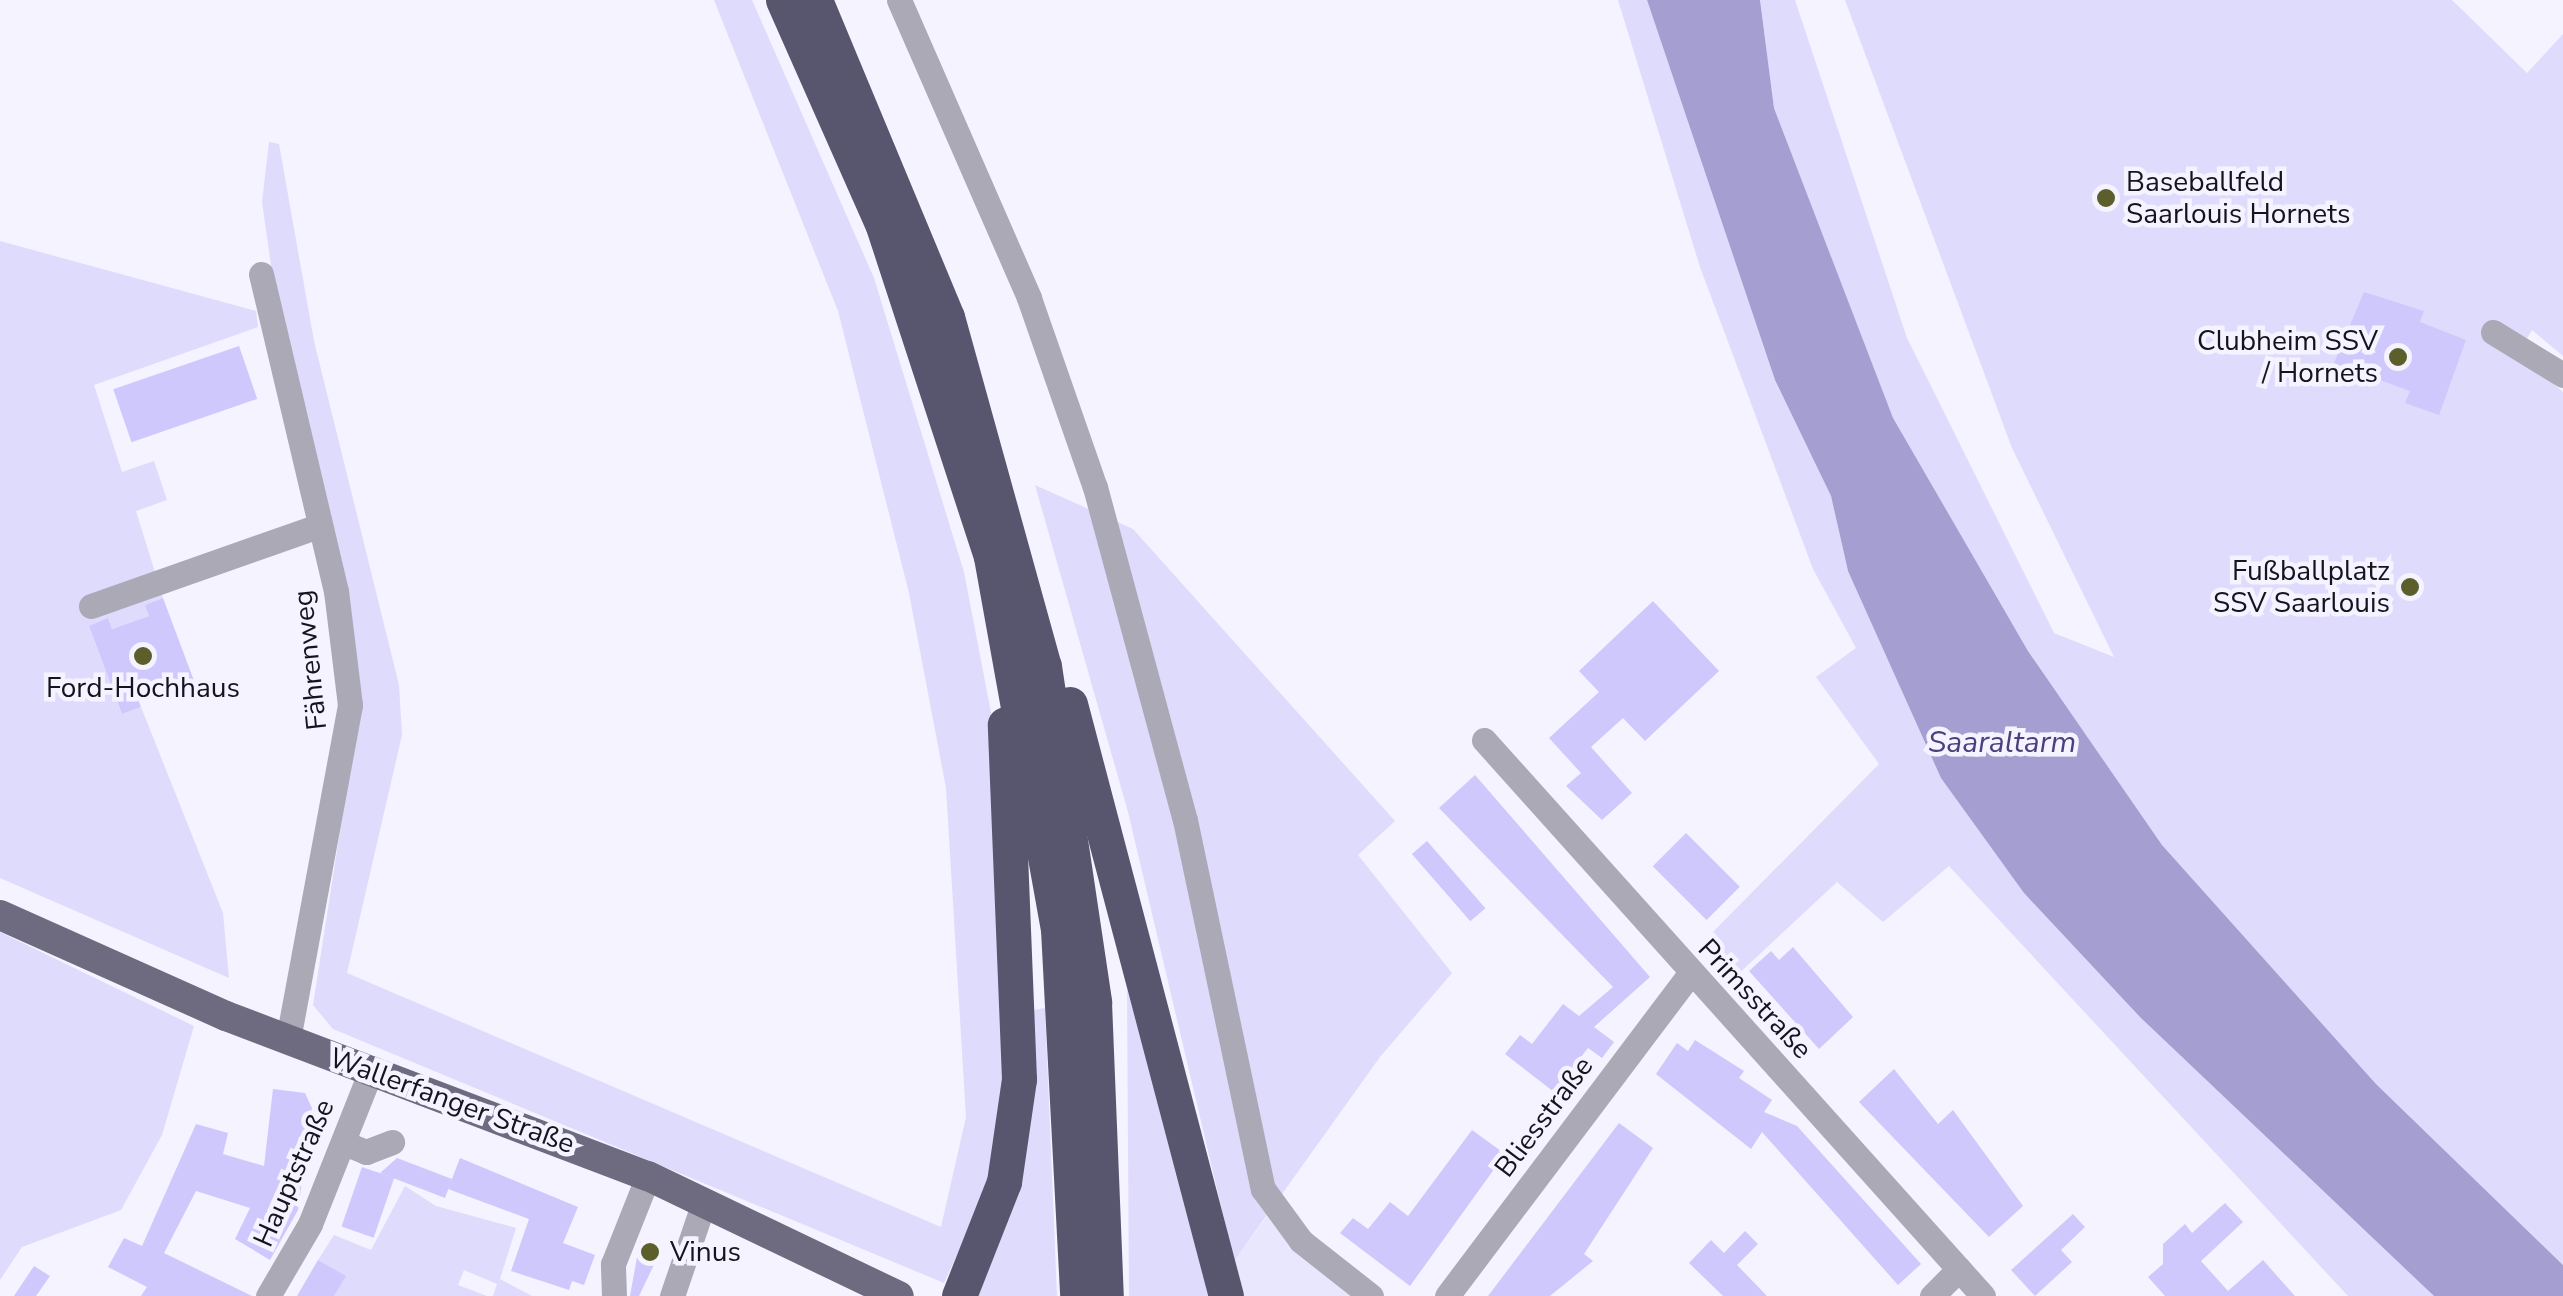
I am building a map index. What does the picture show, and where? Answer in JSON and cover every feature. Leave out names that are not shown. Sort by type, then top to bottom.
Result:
[{"type":"highway","points":[[783,0],[882,223],[968,476],[1017,674],[1058,929],[1077,1296]]},
{"type":"highway","points":[[815,0],[947,316],[1119,868],[1226,1296]]},
{"type":"highway","points":[[959,1296],[1014,1136],[1021,996],[1014,801],[968,476]]},
{"type":"highway","points":[[1018,551],[1085,924],[1106,1296]]},
{"type":"main road","name":"Wallerfanger Straße","points":[[0,915],[288,1040],[648,1176],[899,1296]]},
{"type":"street","points":[[899,0],[1030,298],[1095,488],[1185,820],[1263,1188],[1301,1241],[1371,1296]]},
{"type":"street","name":"Fährenweg","points":[[261,274],[342,622],[349,742],[288,1040]]},
{"type":"street","points":[[2493,332],[2563,376]]},
{"type":"street","points":[[91,606],[318,526]]},
{"type":"street","name":"Primsstraße","points":[[1484,740],[1983,1296]]},
{"type":"street","name":"Bliesstraße","points":[[1447,1296],[1690,974]]},
{"type":"street","name":"Hauptstraße","points":[[268,1296],[344,1144],[370,1073]]},
{"type":"street","points":[[344,1144],[366,1152],[392,1142]]},
{"type":"street","points":[[614,1296],[612,1264],[648,1176]]},
{"type":"street","points":[[672,1296],[704,1202]]},
{"type":"street","points":[[1932,1296],[1960,1269]]},
{"type":"shaded area","points":[[714,0],[752,0],[874,278],[964,572],[993,723],[1009,1062],[988,1187],[944,1283],[333,1029],[313,1005],[360,702],[272,272],[262,202],[269,142],[279,144],[314,341],[399,685],[402,735],[347,973],[941,1227],[966,1117],[946,788],[909,593],[838,311]]},
{"type":"shaded area","points":[[1618,0],[1647,0],[1775,380],[1831,496],[1848,571],[2024,893],[2434,1296],[2348,1296],[1949,866],[1883,922],[1837,882],[1734,978],[1701,944],[1879,764],[1816,677],[1856,648],[1813,569],[1700,267]]},
{"type":"shaded area","points":[[1760,0],[1795,0],[1907,338],[2054,633],[2114,657],[2012,448],[1845,0],[2452,0],[2527,73],[2563,34],[2563,356],[2532,330],[2518,354],[2563,392],[2563,1265],[2376,1084],[2162,845],[2028,651],[1893,419],[1774,108]]},
{"type":"shaded area","points":[[0,241],[256,311],[258,327],[94,385],[122,472],[154,461],[167,500],[136,511],[163,598],[146,605],[149,616],[112,629],[108,619],[89,626],[122,714],[141,707],[223,913],[229,978],[0,878]]},
{"type":"shaded area","points":[[1035,485],[1133,529],[1395,821],[1358,855],[1452,973],[1380,1057],[1234,1261],[1128,812]]},
{"type":"shaded area","points":[[0,932],[194,1026],[162,1135],[121,1210],[22,1247],[0,1280]]},
{"type":"shaded area","points":[[1127,989],[1212,1296],[1129,1296]]},
{"type":"shaded area","points":[[1045,1008],[1057,1296],[976,1296],[1034,1010]]},
{"type":"shaded area","points":[[405,1186],[436,1206],[516,1228],[500,1279],[532,1296],[493,1296],[497,1284],[464,1270],[458,1285],[487,1296],[334,1296],[345,1276],[318,1260],[334,1235],[371,1250]]},
{"type":"shaded area","points":[[1269,1214],[1359,1296],[1241,1296],[1234,1261]]},
{"type":"water","name":"Saaraltarm","points":[[1647,0],[1760,0],[1774,108],[1893,418],[2028,651],[2162,845],[2376,1084],[2563,1265],[2563,1296],[2434,1296],[2140,1017],[2024,893],[1941,778],[1848,571],[1831,496],[1775,380]]},
{"type":"building","name":"Clubheim SSV / Hornets","points":[[2364,292],[2424,311],[2420,322],[2466,340],[2439,415],[2405,403],[2410,391],[2334,363]]},
{"type":"building","points":[[239,346],[257,399],[131,442],[113,389]]},
{"type":"building","name":"Ford-Hochhaus","points":[[163,598],[196,686],[178,693],[174,683],[137,697],[141,707],[122,714],[89,626],[108,618],[112,629],[149,616],[145,605]]},
{"type":"building","points":[[1653,601],[1719,671],[1645,741],[1623,718],[1591,747],[1632,793],[1602,820],[1566,786],[1581,773],[1549,738],[1599,692],[1579,671]]},
{"type":"building","points":[[1475,775],[1650,977],[1594,1027],[1614,1042],[1602,1058],[1588,1048],[1554,1092],[1505,1054],[1520,1035],[1532,1044],[1563,1004],[1579,1016],[1613,987],[1439,808]]},
{"type":"building","points":[[1686,833],[1740,887],[1707,920],[1653,866]]},
{"type":"building","points":[[1427,841],[1485,908],[1470,921],[1412,854]]},
{"type":"building","points":[[1793,947],[1853,1017],[1819,1049],[1749,971],[1771,951],[1779,960]]},
{"type":"building","points":[[1695,1040],[1744,1071],[1739,1078],[1772,1100],[1764,1112],[1797,1126],[1921,1264],[1898,1285],[1762,1132],[1751,1149],[1656,1074],[1677,1043],[1688,1051]]},
{"type":"building","points":[[1894,1069],[1938,1124],[1953,1110],[2023,1206],[1989,1237],[1859,1102]]},
{"type":"building","points":[[273,1089],[305,1093],[312,1108],[298,1210],[270,1260],[235,1239],[250,1208],[196,1191],[164,1253],[252,1296],[141,1296],[147,1287],[108,1267],[124,1238],[142,1246],[196,1124],[228,1133],[223,1154],[264,1166]]},
{"type":"building","points":[[1619,1123],[1653,1148],[1584,1254],[1593,1261],[1550,1296],[1488,1296]]},
{"type":"building","points":[[1472,1130],[1505,1154],[1410,1286],[1340,1233],[1353,1218],[1368,1229],[1390,1202],[1408,1216]]},
{"type":"building","points":[[397,1158],[452,1179],[445,1198],[380,1173]]},
{"type":"building","points":[[460,1158],[578,1207],[563,1243],[595,1255],[584,1285],[572,1281],[569,1290],[511,1271],[529,1219],[448,1189]]},
{"type":"building","points":[[362,1167],[394,1178],[374,1238],[341,1227]]},
{"type":"building","points":[[2225,1203],[2243,1222],[2201,1261],[2228,1291],[2263,1260],[2295,1296],[2165,1296],[2148,1277],[2163,1264],[2163,1244],[2185,1224],[2192,1233]]},
{"type":"building","points":[[2073,1214],[2085,1227],[2061,1250],[2072,1262],[2035,1296],[2011,1270]]},
{"type":"building","points":[[1745,1231],[1758,1244],[1737,1265],[1767,1296],[1723,1296],[1689,1263],[1711,1240],[1724,1253]]},
{"type":"building","points":[[640,1241],[661,1250],[639,1296],[630,1296]]},
{"type":"building","points":[[318,1260],[346,1276],[334,1296],[297,1296]]},
{"type":"building","points":[[34,1266],[50,1276],[36,1296],[14,1296]]},
{"type":"place","name":"Baseballfeld Saarlouis Hornets","points":[[2106,198]]},
{"type":"place","name":"Clubheim SSV / Hornets","points":[[2398,357]]},
{"type":"place","name":"Fußballplatz SSV Saarlouis","points":[[2410,587]]},
{"type":"place","name":"Ford-Hochhaus","points":[[143,656]]},
{"type":"place","name":"Vinus","points":[[650,1252]]}]
